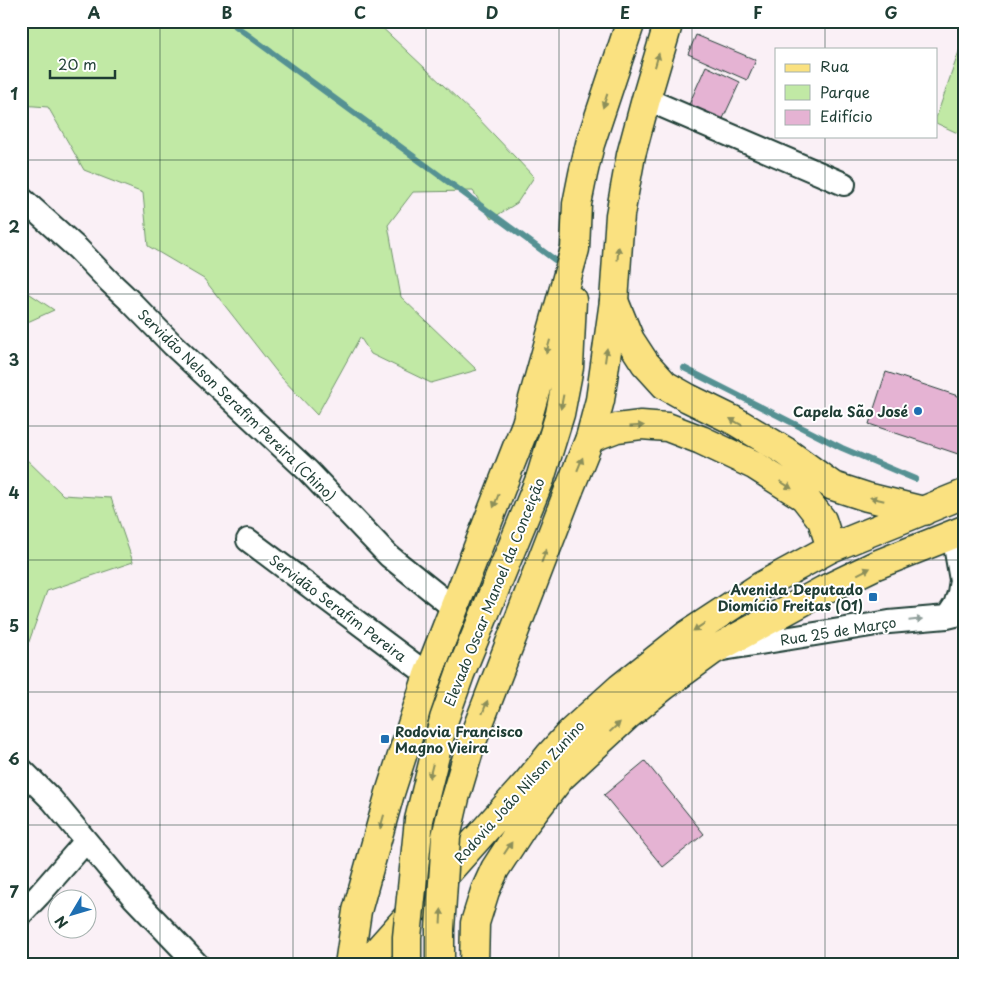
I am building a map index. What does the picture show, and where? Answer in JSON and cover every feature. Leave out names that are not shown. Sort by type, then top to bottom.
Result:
[{"type":"main road","points":[[349,965],[357,911],[390,793],[428,675],[526,424],[575,249],[582,174],[590,144],[631,21]]},
{"type":"main road","points":[[440,965],[440,929],[446,837],[455,798],[470,744],[590,438],[600,400],[614,301],[620,215],[631,155],[668,21]]},
{"type":"main road","name":"Elevado Oscar Manoel da Conceição","points":[[407,965],[407,937],[419,820],[444,719],[460,674],[540,480],[560,414],[569,367],[575,249]]},
{"type":"main road","points":[[614,301],[630,340],[645,363],[665,385],[736,421],[785,451],[833,486],[867,497],[924,510]]},
{"type":"main road","points":[[590,438],[617,428],[641,425],[667,427],[701,440],[754,465],[804,496],[822,520],[831,548]]},
{"type":"main road","name":"Rodovia João Nilson Zunino","points":[[371,960],[570,733],[620,688],[687,635],[763,585],[831,548],[964,494]]},
{"type":"main road","name":"Rodovia João Nilson Zunino","points":[[474,965],[475,923],[485,891],[495,869],[523,826],[561,777],[627,716],[712,651],[824,590],[876,565],[958,532]]},
{"type":"street","points":[[646,99],[844,184]]},
{"type":"street","name":"Servidão Nelson Serafim Pereira (Chino)","points":[[21,198],[78,249],[174,345],[308,471],[389,556],[454,609]]},
{"type":"street","points":[[956,615],[954,605],[963,581],[958,532]]},
{"type":"street","name":"Servidão Serafim Pereira","points":[[248,540],[428,675]]},
{"type":"street","name":"Rua 25 de Março","points":[[712,651],[889,622],[956,615]]},
{"type":"street","points":[[21,769],[52,800],[133,897],[198,965]]},
{"type":"street","points":[[21,914],[86,841]]},
{"type":"green space","points":[[21,21],[375,21],[476,116],[534,177],[517,203],[491,219],[473,191],[413,192],[388,225],[401,297],[477,370],[431,383],[371,354],[360,337],[317,415],[280,376],[204,279],[148,246],[143,193],[84,170],[48,107],[21,105]]},
{"type":"green space","points":[[964,37],[964,136],[938,124],[938,112]]},
{"type":"green space","points":[[21,288],[54,310],[21,325]]},
{"type":"green space","points":[[21,454],[63,495],[111,498],[133,562],[47,591],[26,650],[21,657]]},
{"type":"building","points":[[696,35],[756,60],[747,80],[688,54]]},
{"type":"building","points":[[706,66],[740,82],[720,125],[687,109]]},
{"type":"building","name":"Capela São José","points":[[886,372],[964,398],[964,456],[869,424]]},
{"type":"building","points":[[645,761],[704,834],[663,867],[604,795]]},
{"type":"waterway","points":[[229,21],[555,260]]},
{"type":"waterway","points":[[684,368],[842,448],[915,479]]},
{"type":"place","name":"Capela São José","points":[[918,411]]},
{"type":"place","name":"Avenida Deputado Diomício Freitas (01)","points":[[873,597]]},
{"type":"place","name":"Rodovia Francisco Magno Vieira","points":[[385,739]]}]
